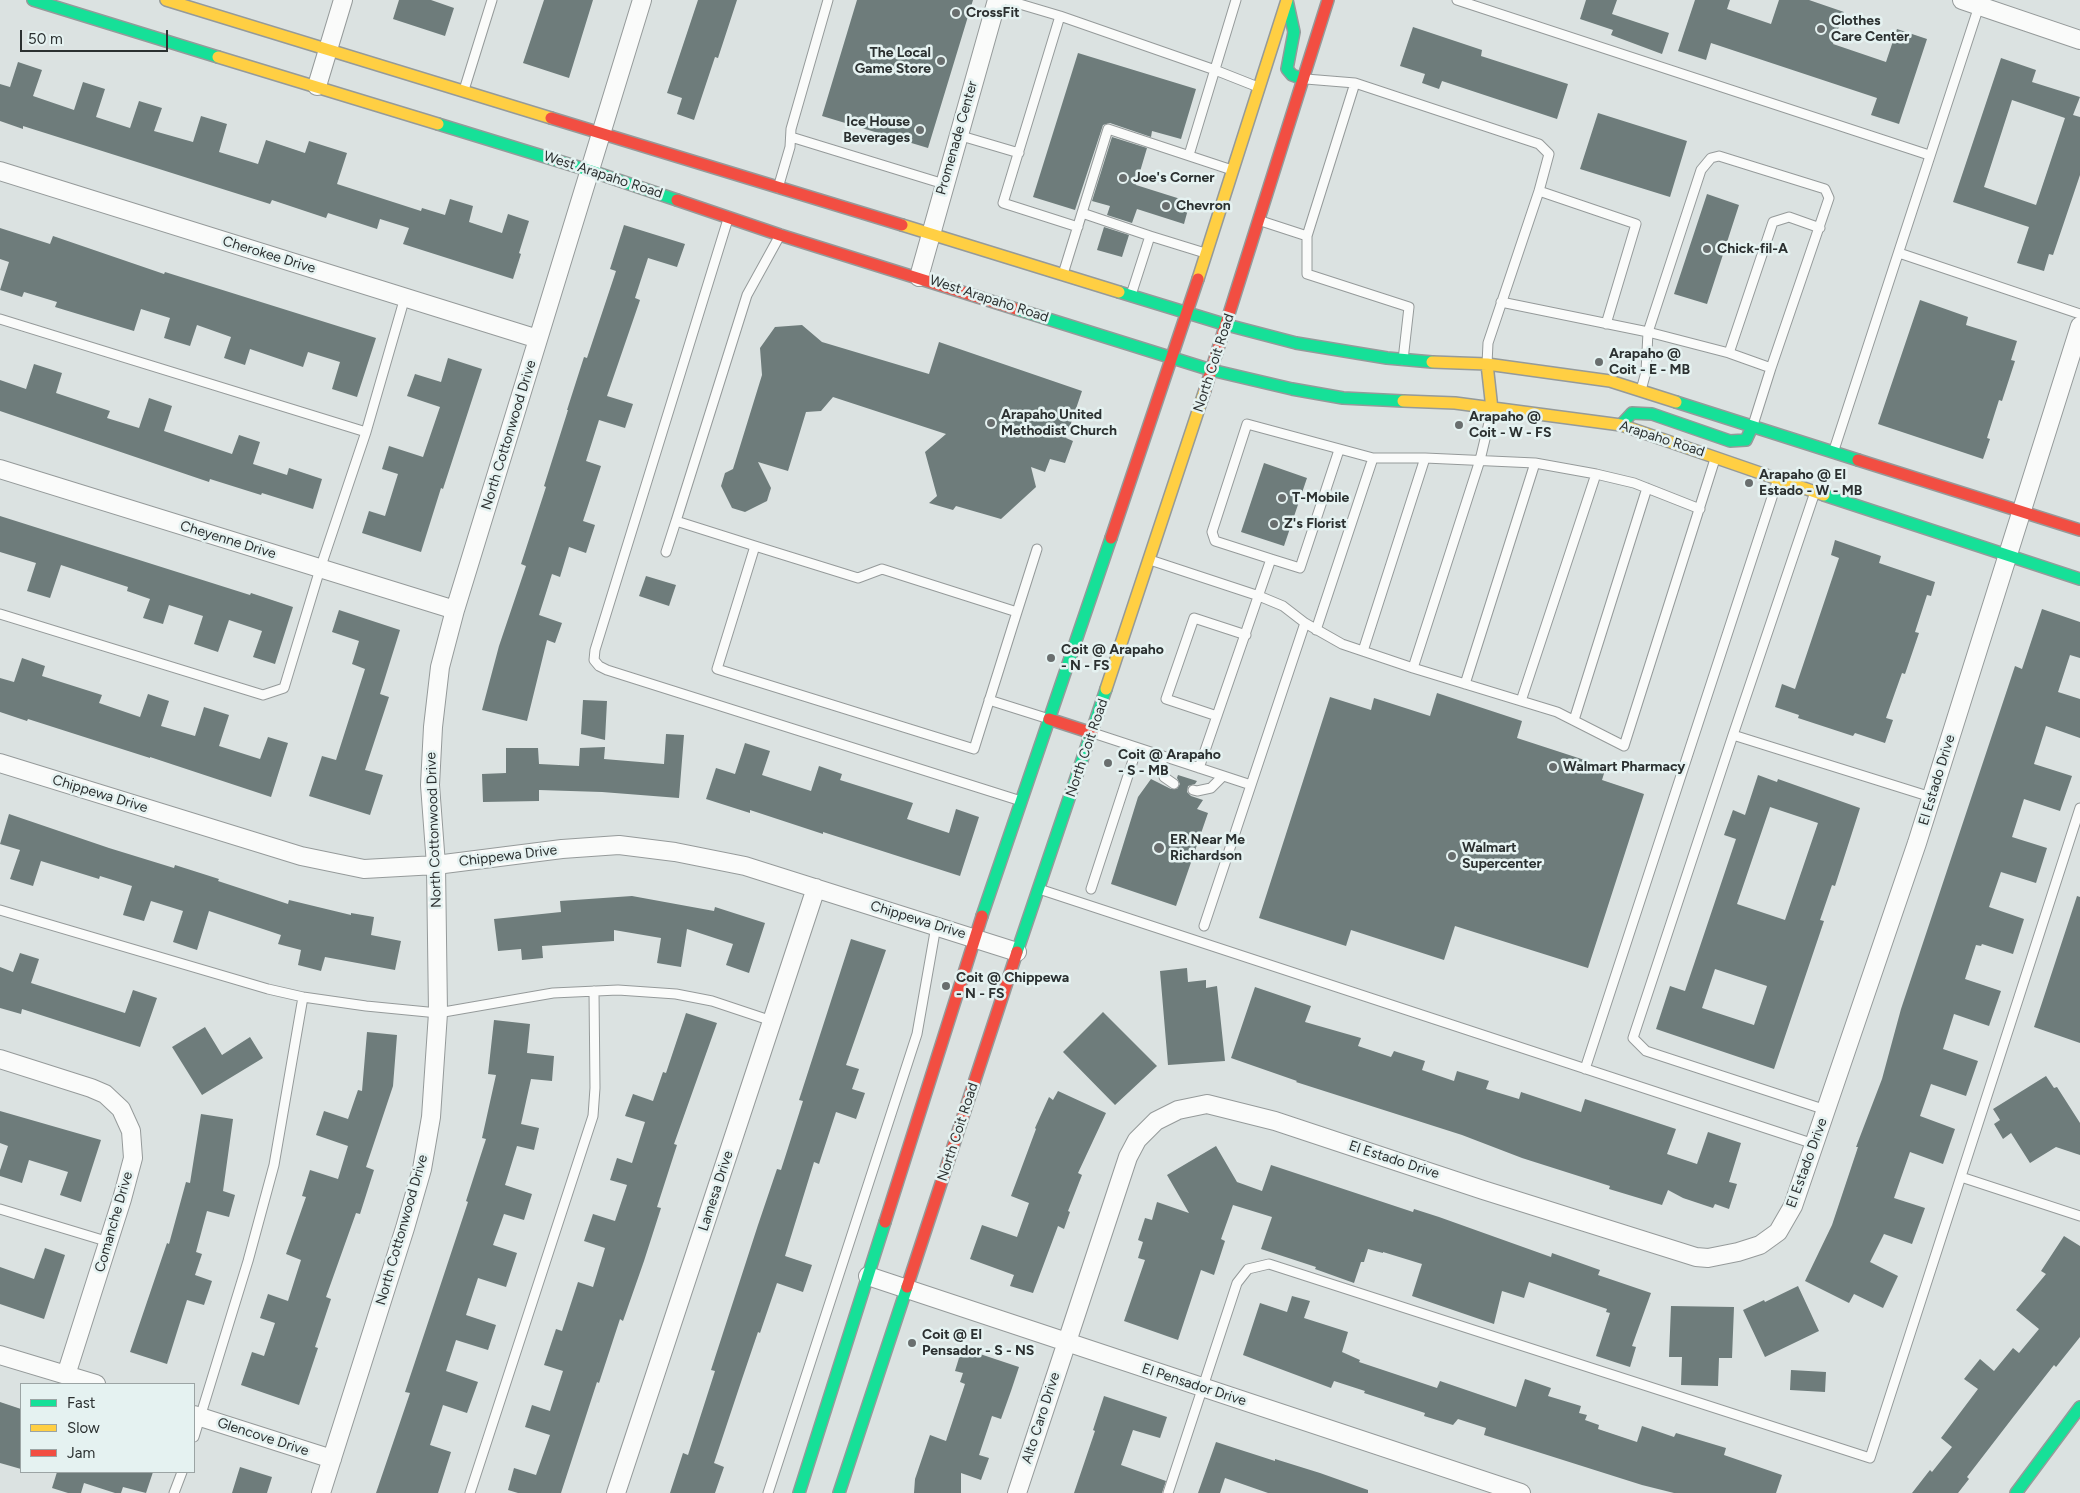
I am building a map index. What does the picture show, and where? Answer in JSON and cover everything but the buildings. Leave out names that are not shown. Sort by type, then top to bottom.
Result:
[{"type":"main road","name":"West Arapaho Road","points":[[33,0],[591,171],[780,235],[919,277],[1170,358]]},
{"type":"main road","points":[[166,0],[193,4],[328,50],[463,92],[1227,325],[1304,344],[1403,361],[1487,364],[1578,376],[1641,390],[1833,453],[2080,530]]},
{"type":"main road","points":[[1287,0],[1294,32],[1288,69],[1292,75],[1303,79]]},
{"type":"main road","points":[[799,1493],[975,938],[1170,358],[1187,313],[1287,0]]},
{"type":"main road","name":"North Coit Road","points":[[839,1493],[1017,952],[1150,560],[1227,325],[1328,0]]},
{"type":"main road","name":"Arapaho Road","points":[[1170,358],[1211,370],[1292,389],[1343,398],[1455,403],[1622,425],[1816,492],[2080,579]]},
{"type":"main road","points":[[1487,364],[1492,409]]},
{"type":"main road","points":[[1622,425],[1632,413],[1652,414],[1730,440],[1739,441],[1746,440],[1752,427]]},
{"type":"main road","points":[[1049,719],[1092,733]]},
{"type":"main road","points":[[2016,1493],[2080,1407]]},
{"type":"street","points":[[316,86],[343,0]]},
{"type":"street","name":"North Cottonwood Drive","points":[[321,1493],[422,1169],[431,1117],[438,1012],[436,865],[430,785],[433,727],[440,667],[455,610],[642,0]]},
{"type":"street","name":"Promenade Center","points":[[919,277],[997,0]]},
{"type":"street","points":[[1962,0],[2080,40]]},
{"type":"street","name":"Cherokee Drive","points":[[0,171],[538,339]]},
{"type":"street","name":"El Estado Drive","points":[[1066,1342],[1128,1157],[1137,1140],[1156,1121],[1178,1110],[1208,1104],[1275,1121],[1492,1193],[1696,1257],[1708,1258],[1738,1252],[1760,1245],[1778,1232],[1793,1206],[1932,797],[2080,326]]},
{"type":"street","name":"Cheyenne Drive","points":[[0,470],[455,610]]},
{"type":"street","name":"Chippewa Drive","points":[[0,763],[301,856],[364,869],[436,865],[562,849],[619,845],[675,852],[745,866],[1017,952]]},
{"type":"street","name":"Lamesa Drive","points":[[616,1493],[816,888]]},
{"type":"street","name":"Comanche Drive","points":[[0,1059],[105,1094],[121,1109],[131,1131],[132,1158],[122,1199],[66,1375]]},
{"type":"street","name":"El Pensador Drive","points":[[868,1276],[1520,1493]]},
{"type":"street","name":"Alto Caro Drive","points":[[1017,1493],[1066,1342]]},
{"type":"street","points":[[0,1354],[93,1383]]},
{"type":"street","name":"Glencove Drive","points":[[197,1416],[332,1459]]},
{"type":"lane","points":[[463,92],[492,0]]},
{"type":"lane","points":[[778,188],[790,147],[791,129],[828,0]]},
{"type":"lane","points":[[1006,0],[1060,16],[1259,87]]},
{"type":"lane","points":[[1189,154],[1236,0]]},
{"type":"lane","points":[[1458,0],[1929,155]]},
{"type":"lane","points":[[1833,453],[1979,6]]},
{"type":"lane","points":[[1060,16],[1003,203],[1078,227]]},
{"type":"lane","points":[[1303,79],[1355,83],[1539,144],[1549,154],[1539,191],[1488,344],[1487,364]]},
{"type":"lane","points":[[1355,83],[1307,236],[1307,274],[1409,306],[1403,361]]},
{"type":"lane","points":[[1063,274],[1108,129],[1233,170]]},
{"type":"lane","points":[[958,135],[1019,153]]},
{"type":"lane","points":[[791,137],[944,184]]},
{"type":"lane","points":[[1641,390],[1646,372],[1648,332],[1701,170],[1710,158],[1720,156],[1826,189],[1829,198],[1820,228],[1752,427]]},
{"type":"lane","points":[[1539,191],[1636,224],[1606,324]]},
{"type":"lane","points":[[1082,213],[1206,254]]},
{"type":"lane","points":[[729,217],[601,631],[594,660],[599,666],[607,670],[1022,801]]},
{"type":"lane","points":[[1729,353],[1773,222],[1789,217],[1820,228]]},
{"type":"lane","points":[[1259,221],[1307,236]]},
{"type":"lane","points":[[666,552],[747,295],[780,235]]},
{"type":"lane","points":[[1130,295],[1150,236]]},
{"type":"lane","points":[[1899,253],[2080,314]]},
{"type":"lane","points":[[0,614],[263,695],[284,688],[320,569],[366,432],[405,297]]},
{"type":"lane","points":[[1501,302],[1648,332],[1729,353],[1771,368]]},
{"type":"lane","points":[[0,319],[366,432]]},
{"type":"lane","points":[[1413,668],[1480,460],[1492,409]]},
{"type":"lane","points":[[1339,450],[1300,568],[1214,541],[1212,532],[1247,424],[1373,458],[1425,458],[1535,463],[1596,474],[1648,488],[1700,509]]},
{"type":"lane","points":[[1150,560],[1259,596],[1283,606],[1316,630],[1342,644],[1557,712],[1624,746],[1716,456]]},
{"type":"lane","points":[[1316,630],[1373,458]]},
{"type":"lane","points":[[1363,651],[1425,458]]},
{"type":"lane","points":[[1464,684],[1535,463]]},
{"type":"lane","points":[[1521,701],[1596,474]]},
{"type":"lane","points":[[1585,1069],[1778,479]]},
{"type":"lane","points":[[1574,720],[1648,488]]},
{"type":"lane","points":[[1816,492],[1633,1038],[1646,1052],[1826,1110]]},
{"type":"lane","points":[[676,521],[858,578],[882,569],[1017,612]]},
{"type":"lane","points":[[756,546],[717,668],[974,749],[1037,549]]},
{"type":"lane","points":[[1199,768],[1272,559]]},
{"type":"lane","points":[[1217,716],[1166,699],[1194,618],[1246,635]]},
{"type":"lane","points":[[1204,926],[1306,623]]},
{"type":"lane","points":[[989,700],[1049,719]]},
{"type":"lane","points":[[1092,733],[1251,785]]},
{"type":"lane","points":[[1733,735],[1932,797]]},
{"type":"lane","points":[[1091,889],[1137,748]]},
{"type":"lane","points":[[1161,756],[1164,778],[1174,784]]},
{"type":"lane","points":[[1193,790],[1211,788],[1223,776]]},
{"type":"lane","points":[[1168,1493],[1237,1283],[1248,1269],[1269,1264],[1870,1458],[2080,808]]},
{"type":"lane","points":[[1039,889],[1814,1144]]},
{"type":"lane","points":[[0,910],[303,997],[366,1006],[438,1012],[552,993],[618,990],[676,994],[712,1001],[772,1021]]},
{"type":"lane","points":[[768,1493],[917,1034],[936,926]]},
{"type":"lane","points":[[470,1493],[593,1116],[595,1088],[594,991]]},
{"type":"lane","points":[[195,1430],[197,1416],[274,1165],[303,997]]},
{"type":"lane","points":[[1961,1176],[2080,1216]]},
{"type":"lane","points":[[0,1209],[109,1242]]},
{"type":"lane","points":[[174,1493],[182,1473]]},
{"type":"traffic: fast","points":[[33,0],[218,57]]},
{"type":"traffic: fast","points":[[1287,0],[1294,32],[1287,69],[1292,75],[1303,79]]},
{"type":"traffic: fast","points":[[438,124],[591,171],[677,200]]},
{"type":"traffic: fast","points":[[1119,292],[1227,325],[1296,343],[1387,358],[1432,362]]},
{"type":"traffic: fast","points":[[1016,309],[1211,370],[1292,389],[1343,398],[1403,401]]},
{"type":"traffic: fast","points":[[1676,402],[1858,460]]},
{"type":"traffic: fast","points":[[1621,425],[1632,413],[1652,414],[1730,441],[1746,440],[1752,427]]},
{"type":"traffic: fast","points":[[1824,495],[2080,579]]},
{"type":"traffic: fast","points":[[982,916],[1111,538]]},
{"type":"traffic: fast","points":[[1017,952],[1106,689]]},
{"type":"traffic: fast","points":[[799,1493],[885,1222]]},
{"type":"traffic: fast","points":[[839,1493],[907,1287]]},
{"type":"traffic: fast","points":[[2016,1493],[2080,1407]]},
{"type":"traffic: slow","points":[[166,0],[551,118]]},
{"type":"traffic: slow","points":[[1198,279],[1287,0]]},
{"type":"traffic: slow","points":[[218,57],[438,124]]},
{"type":"traffic: slow","points":[[902,225],[1119,292]]},
{"type":"traffic: slow","points":[[1432,362],[1487,364],[1610,381],[1676,402]]},
{"type":"traffic: slow","points":[[1487,364],[1492,409]]},
{"type":"traffic: slow","points":[[1106,689],[1205,390]]},
{"type":"traffic: slow","points":[[1403,401],[1455,403],[1621,425],[1824,495]]},
{"type":"traffic: jam","points":[[1205,390],[1328,0]]},
{"type":"traffic: jam","points":[[551,118],[902,225]]},
{"type":"traffic: jam","points":[[677,200],[780,235],[1016,309]]},
{"type":"traffic: jam","points":[[1111,538],[1198,279]]},
{"type":"traffic: jam","points":[[1858,460],[2080,530]]},
{"type":"traffic: jam","points":[[1049,719],[1092,733]]},
{"type":"traffic: jam","points":[[885,1222],[982,916]]},
{"type":"traffic: jam","points":[[907,1287],[1017,952]]},
{"type":"place","name":"CrossFit","points":[[956,13]]},
{"type":"place","name":"Clothes Care Center","points":[[1821,29]]},
{"type":"place","name":"The Local Game Store","points":[[941,61]]},
{"type":"place","name":"Ice House Beverages","points":[[920,130]]},
{"type":"place","name":"Joe's Corner","points":[[1123,178]]},
{"type":"place","name":"Chevron","points":[[1166,206]]},
{"type":"place","name":"Chick-fil-A","points":[[1707,249]]},
{"type":"place","name":"Arapaho @ Coit - E - MB","points":[[1599,362]]},
{"type":"place","name":"Arapaho United Methodist Church","points":[[991,423]]},
{"type":"place","name":"Arapaho @ Coit - W - FS","points":[[1459,425]]},
{"type":"place","name":"Arapaho @ El Estado - W - MB","points":[[1749,483]]},
{"type":"place","name":"T-Mobile","points":[[1282,498]]},
{"type":"place","name":"Z's Florist","points":[[1274,524]]},
{"type":"place","name":"Coit @ Arapaho - N - FS","points":[[1051,658]]},
{"type":"place","name":"Coit @ Arapaho - S - MB","points":[[1108,763]]},
{"type":"place","name":"Walmart Pharmacy","points":[[1553,767]]},
{"type":"place","name":"ER Near Me Richardson","points":[[1159,848]]},
{"type":"place","name":"Walmart Supercenter","points":[[1452,856]]},
{"type":"place","name":"Coit @ Chippewa - N - FS","points":[[946,986]]},
{"type":"place","name":"Coit @ El Pensador - S - NS","points":[[912,1343]]}]
